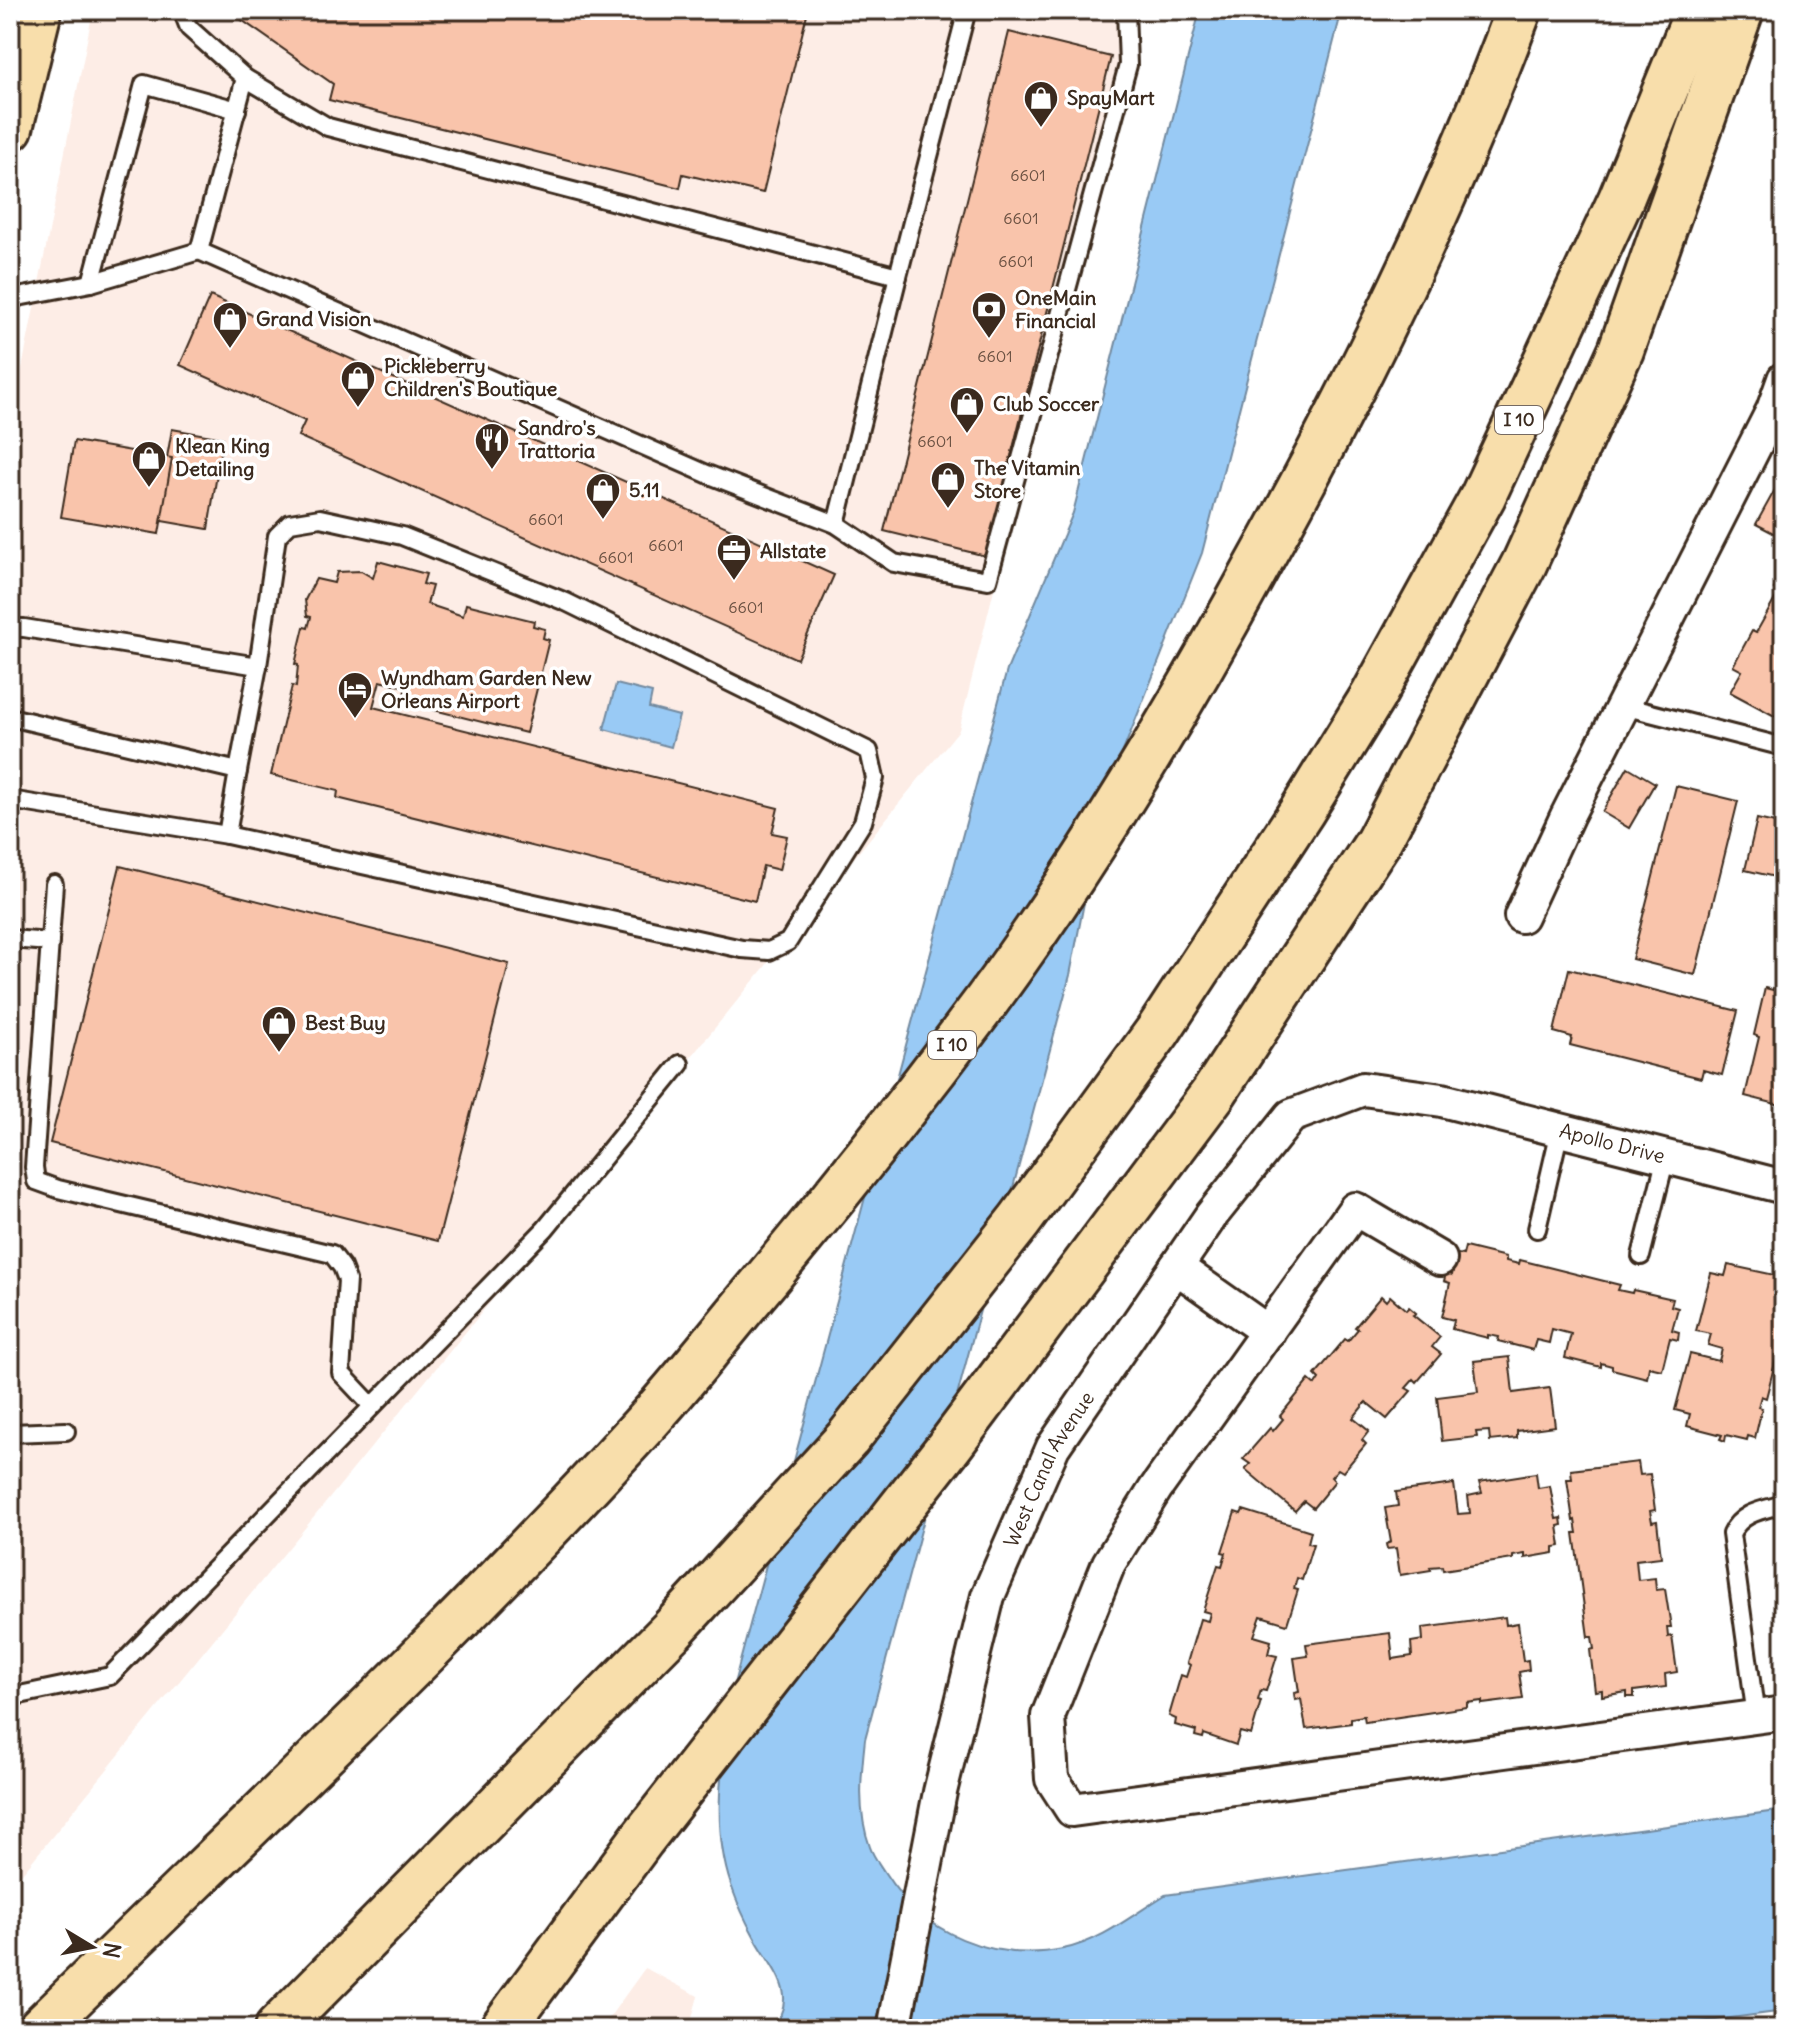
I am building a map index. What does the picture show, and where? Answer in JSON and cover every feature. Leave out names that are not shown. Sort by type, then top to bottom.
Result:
[{"type":"main road","points":[[10,128],[39,10]]},
{"type":"main road","name":"I 10","points":[[277,2029],[672,1630],[848,1438],[1020,1220],[1149,1044],[1302,811],[1373,696],[1483,496],[1621,199],[1698,10]]},
{"type":"main road","points":[[502,2029],[642,1839],[905,1505],[1213,1094],[1378,842],[1524,564],[1621,350],[1741,10]]},
{"type":"main road","name":"I 10","points":[[40,2029],[440,1637],[643,1426],[822,1214],[986,1001],[1049,910],[1161,736],[1292,505],[1407,279],[1453,177],[1518,14]]},
{"type":"main road","points":[[10,2027],[160,1911]]},
{"type":"street","points":[[1521,916],[1773,410],[1784,379]]},
{"type":"street","name":"West Canal Avenue","points":[[894,2029],[940,1792],[988,1596],[1053,1447],[1211,1216],[1291,1116],[1363,1089],[1442,1100]]},
{"type":"street","name":"Apollo Drive","points":[[1442,1100],[1784,1187]]},
{"type":"street","points":[[1440,1259],[1355,1209],[1156,1488],[1109,1563],[1048,1716],[1052,1779],[1072,1810],[1770,1715]]},
{"type":"street","points":[[1176,1267],[1268,1332]]},
{"type":"lane","points":[[182,10],[189,28],[245,78],[328,127],[898,276]]},
{"type":"lane","points":[[836,524],[967,10]]},
{"type":"lane","points":[[10,297],[91,283],[199,251],[707,474],[836,524],[894,563],[988,580],[1128,65],[1126,10]]},
{"type":"lane","points":[[199,251],[245,78]]},
{"type":"lane","points":[[91,283],[144,84],[237,110]]},
{"type":"lane","points":[[10,800],[227,835],[742,949],[769,951],[788,942],[863,822],[875,778],[869,751],[566,602],[402,536],[320,518],[290,523],[277,536],[258,666],[227,835]]},
{"type":"lane","points":[[10,628],[258,666]]},
{"type":"lane","points":[[1623,706],[1784,747]]},
{"type":"lane","points":[[10,717],[238,771]]},
{"type":"lane","points":[[54,884],[34,1167],[36,1181],[58,1189],[332,1254],[347,1280],[341,1373],[372,1406]]},
{"type":"lane","points":[[10,939],[50,942]]},
{"type":"lane","points":[[10,1697],[110,1676],[545,1229],[680,1064]]},
{"type":"lane","points":[[1537,1229],[1560,1130]]},
{"type":"lane","points":[[1641,1256],[1666,1157]]},
{"type":"lane","points":[[10,1433],[66,1431]]},
{"type":"lane","points":[[1770,1715],[1731,1534],[1736,1522],[1748,1515],[1784,1504]]},
{"type":"shaded area","points":[[93,10],[1138,10],[959,730],[10,1888],[10,429]]},
{"type":"shaded area","points":[[645,1968],[698,1996],[689,2029],[601,2029]]},
{"type":"water","points":[[1200,10],[1342,10],[1202,553],[1104,799],[1070,975],[865,1739],[861,1793],[866,1834],[875,1857],[901,1894],[919,1913],[940,1928],[986,1947],[1011,1952],[1037,1952],[1063,1949],[1090,1940],[1165,1895],[1784,1810],[1784,2011],[1647,2029],[770,2029],[784,2005],[784,1993],[736,1898],[721,1838],[720,1790],[731,1695],[1007,670],[1073,513]]},
{"type":"water","points":[[616,684],[652,693],[649,708],[679,716],[671,747],[604,729]]},
{"type":"building","points":[[238,10],[808,10],[763,193],[683,174],[680,188],[329,100],[333,84],[236,16]]},
{"type":"building","points":[[1009,32],[1111,57],[986,556],[884,531]]},
{"type":"building","points":[[210,296],[834,575],[797,659],[298,436],[305,421],[180,365]]},
{"type":"building","points":[[172,429],[223,438],[208,529],[156,520]]},
{"type":"building","points":[[74,441],[172,458],[159,534],[61,517]]},
{"type":"building","points":[[1777,486],[1784,490],[1783,538],[1756,524]]},
{"type":"building","name":"Wyndham Garden New Orleans Airport","points":[[378,561],[426,574],[423,584],[432,586],[427,604],[463,616],[466,604],[534,621],[533,626],[545,629],[543,638],[549,640],[526,733],[402,702],[406,687],[380,681],[373,707],[778,808],[772,833],[787,836],[779,870],[763,866],[755,901],[337,798],[338,791],[271,775],[292,686],[296,687],[298,665],[295,664],[304,627],[308,628],[311,617],[307,616],[305,600],[316,579],[334,583],[337,572],[361,571],[373,578]]},
{"type":"building","points":[[1784,572],[1784,721],[1730,692],[1742,671],[1733,666],[1779,592],[1774,589]]},
{"type":"building","points":[[1628,767],[1655,783],[1629,828],[1602,812]]},
{"type":"building","points":[[1676,786],[1738,801],[1695,975],[1632,959]]},
{"type":"building","points":[[1757,819],[1784,825],[1784,887],[1774,884],[1775,877],[1745,870]]},
{"type":"building","name":"Best Buy","points":[[120,866],[509,964],[438,1241],[50,1143]]},
{"type":"building","points":[[1784,944],[1784,1106],[1745,1096],[1759,1037],[1754,1035],[1765,988],[1773,990]]},
{"type":"building","points":[[1569,969],[1738,1011],[1722,1075],[1703,1070],[1701,1078],[1570,1045],[1572,1037],[1554,1032]]},
{"type":"building","points":[[1465,1247],[1506,1257],[1506,1261],[1519,1264],[1520,1260],[1620,1285],[1618,1290],[1632,1293],[1633,1290],[1673,1299],[1671,1306],[1678,1308],[1672,1330],[1679,1332],[1678,1340],[1670,1338],[1662,1370],[1649,1367],[1647,1378],[1601,1363],[1601,1367],[1565,1358],[1571,1334],[1552,1329],[1549,1343],[1536,1340],[1533,1350],[1498,1341],[1499,1337],[1488,1335],[1488,1338],[1452,1329],[1454,1320],[1442,1317],[1450,1283],[1444,1281],[1446,1273],[1452,1275],[1457,1254],[1463,1255]]},
{"type":"building","points":[[1728,1265],[1784,1277],[1784,1317],[1779,1327],[1784,1328],[1766,1398],[1761,1396],[1758,1407],[1762,1408],[1755,1438],[1748,1436],[1747,1440],[1726,1435],[1725,1441],[1720,1439],[1722,1435],[1687,1426],[1690,1414],[1675,1410],[1690,1354],[1719,1361],[1722,1349],[1708,1345],[1711,1334],[1696,1331],[1711,1273],[1725,1276]]},
{"type":"building","points":[[1381,1296],[1386,1301],[1390,1296],[1406,1310],[1409,1307],[1416,1313],[1413,1315],[1440,1337],[1432,1347],[1441,1354],[1417,1382],[1414,1379],[1406,1388],[1411,1391],[1387,1419],[1366,1402],[1353,1418],[1369,1431],[1362,1440],[1366,1444],[1343,1472],[1338,1469],[1331,1477],[1335,1481],[1313,1508],[1304,1501],[1295,1511],[1245,1469],[1250,1464],[1243,1459],[1270,1428],[1273,1431],[1283,1419],[1280,1416],[1309,1380],[1315,1385],[1319,1379],[1315,1375],[1345,1339],[1348,1341],[1358,1329],[1355,1327]]},
{"type":"building","points":[[1509,1357],[1513,1393],[1550,1388],[1555,1426],[1517,1431],[1517,1438],[1490,1441],[1489,1431],[1476,1432],[1477,1437],[1442,1441],[1437,1397],[1478,1392],[1474,1361]]},
{"type":"building","points":[[1638,1462],[1640,1475],[1650,1474],[1655,1510],[1650,1511],[1652,1522],[1657,1521],[1661,1557],[1636,1560],[1638,1580],[1655,1578],[1656,1590],[1665,1589],[1671,1627],[1667,1627],[1668,1637],[1672,1636],[1677,1672],[1665,1674],[1666,1687],[1634,1691],[1634,1697],[1627,1697],[1627,1692],[1602,1696],[1602,1690],[1595,1691],[1590,1650],[1594,1649],[1592,1637],[1588,1637],[1574,1533],[1577,1533],[1567,1479],[1572,1479],[1571,1470]]},
{"type":"building","points":[[1536,1473],[1538,1488],[1550,1486],[1556,1519],[1561,1518],[1562,1525],[1558,1526],[1561,1546],[1554,1547],[1554,1553],[1525,1558],[1525,1554],[1513,1556],[1513,1559],[1443,1570],[1442,1566],[1430,1567],[1431,1570],[1400,1575],[1396,1548],[1387,1549],[1386,1544],[1391,1542],[1385,1508],[1398,1506],[1396,1492],[1454,1484],[1458,1514],[1470,1513],[1468,1496],[1482,1493],[1479,1482]]},
{"type":"building","points":[[1243,1510],[1311,1531],[1308,1543],[1313,1544],[1302,1580],[1297,1578],[1294,1589],[1298,1590],[1287,1624],[1261,1616],[1254,1636],[1271,1641],[1268,1654],[1277,1656],[1266,1691],[1261,1690],[1251,1735],[1240,1732],[1236,1745],[1204,1734],[1203,1738],[1195,1736],[1196,1731],[1175,1725],[1176,1719],[1169,1716],[1181,1675],[1186,1677],[1190,1665],[1187,1663],[1200,1619],[1208,1621],[1210,1613],[1203,1611],[1218,1565],[1222,1566],[1226,1553],[1222,1552],[1235,1512],[1241,1514]]},
{"type":"building","points":[[1505,1617],[1506,1625],[1518,1623],[1523,1661],[1528,1660],[1529,1670],[1519,1672],[1523,1699],[1467,1703],[1467,1707],[1365,1722],[1364,1716],[1351,1718],[1351,1723],[1306,1729],[1301,1699],[1295,1700],[1294,1693],[1299,1692],[1294,1658],[1308,1656],[1306,1644],[1390,1633],[1393,1659],[1412,1656],[1411,1642],[1423,1640],[1422,1628]]},
{"type":"place","name":"SpayMart","points":[[1041,129]]},
{"type":"place","name":"OneMain Financial","points":[[989,340]]},
{"type":"place","name":"Grand Vision","points":[[230,350]]},
{"type":"place","name":"Pickleberry Children's Boutique","points":[[358,409]]},
{"type":"place","name":"Club Soccer","points":[[967,435]]},
{"type":"place","name":"Sandro's Trattoria","points":[[492,471]]},
{"type":"place","name":"Klean King Detailing","points":[[149,489]]},
{"type":"place","name":"The Vitamin Store","points":[[948,510]]},
{"type":"place","name":"5.11","points":[[603,521]]},
{"type":"place","name":"Allstate","points":[[734,582]]},
{"type":"place","name":"Wyndham Garden New Orleans Airport","points":[[355,720]]},
{"type":"place","name":"Best Buy","points":[[279,1054]]}]
